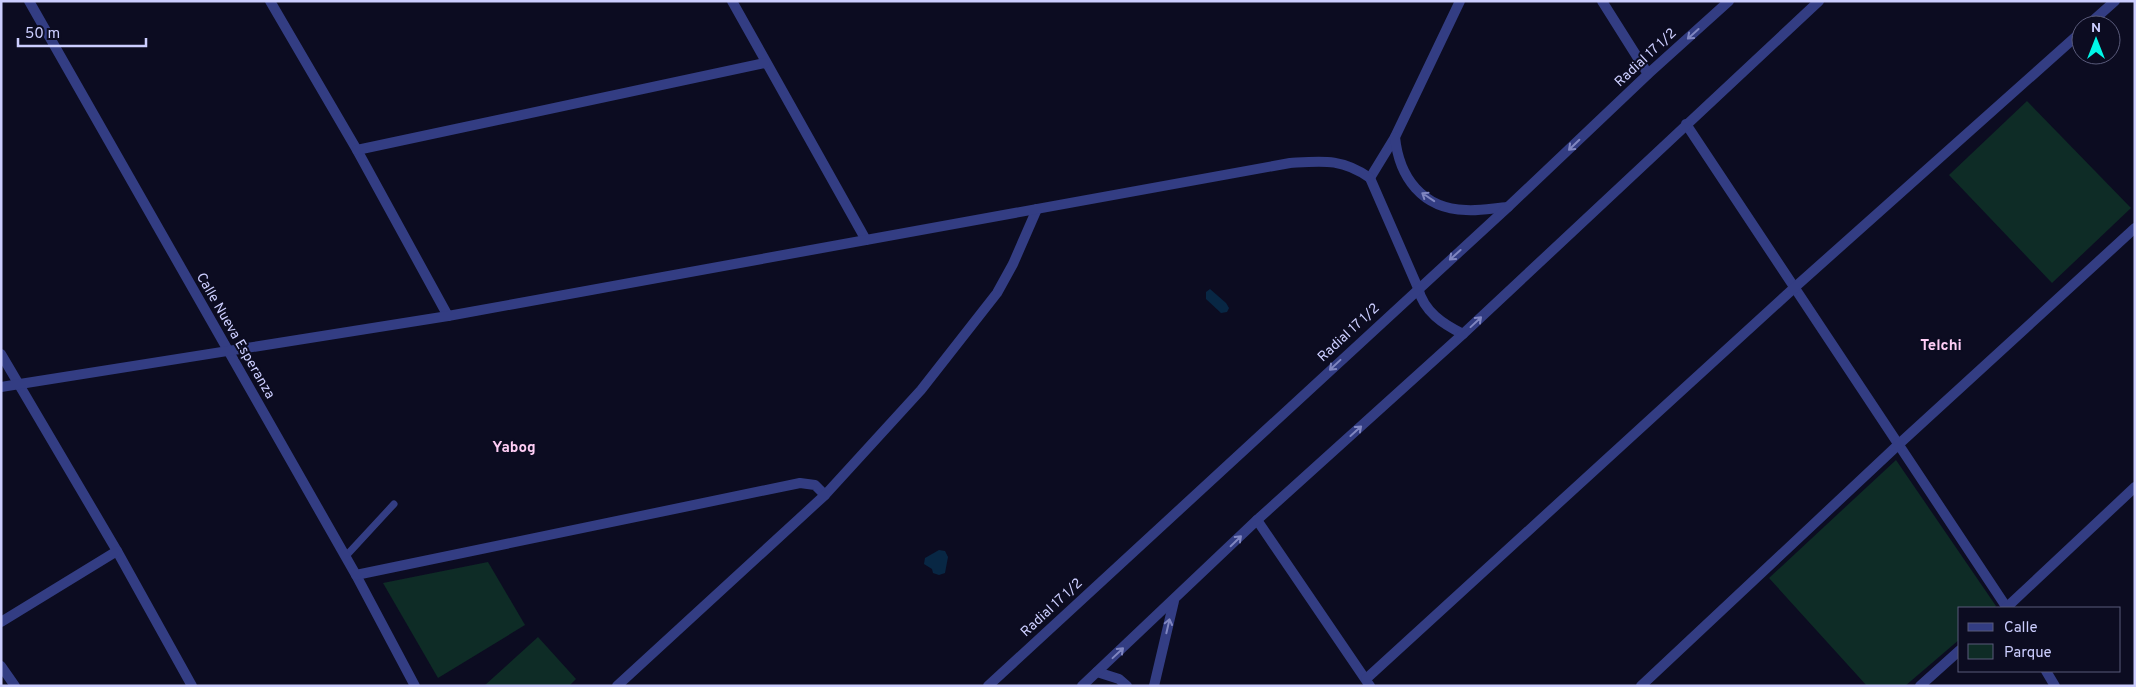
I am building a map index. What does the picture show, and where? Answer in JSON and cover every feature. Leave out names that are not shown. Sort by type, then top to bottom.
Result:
[{"type":"street","name":"Calle Nueva Esperanza","points":[[29,1],[346,557],[415,686]]},
{"type":"street","points":[[270,1],[357,150],[448,316]]},
{"type":"street","points":[[732,1],[765,63],[866,240]]},
{"type":"street","points":[[1370,178],[1396,137],[1460,1]]},
{"type":"street","points":[[1602,1],[1648,74]]},
{"type":"street","name":"Radial 17 1/2","points":[[988,686],[1418,288],[1508,208],[1648,74],[1729,1]]},
{"type":"street","points":[[1082,686],[1174,601],[1257,520],[1463,334],[1819,1]]},
{"type":"street","points":[[2099,15],[2115,1]]},
{"type":"street","points":[[1257,520],[1368,683],[1794,288],[2071,41]]},
{"type":"street","points":[[357,150],[765,63]]},
{"type":"street","points":[[1686,124],[2005,607]]},
{"type":"street","points":[[1396,137],[1397,155],[1404,173],[1415,188],[1430,200],[1448,208],[1466,210],[1508,208]]},
{"type":"street","points":[[1,386],[228,352],[448,316],[1290,163],[1331,161],[1352,167],[1370,178],[1418,288],[1421,299],[1432,314],[1447,326],[1463,334]]},
{"type":"street","points":[[617,686],[825,496],[921,390],[997,293],[1013,264],[1037,209]]},
{"type":"street","points":[[1641,686],[1899,444],[2135,228]]},
{"type":"street","points":[[1,354],[117,551],[192,686]]},
{"type":"street","points":[[356,575],[800,483],[815,485],[825,496]]},
{"type":"street","points":[[2007,607],[2135,487]]},
{"type":"street","points":[[1,622],[117,551]]},
{"type":"street","points":[[1154,686],[1174,601]]},
{"type":"street","points":[[1920,686],[1958,652]]},
{"type":"street","points":[[1,666],[15,686]]},
{"type":"street","points":[[1097,672],[1119,679],[1126,686]]},
{"type":"street","points":[[2047,672],[2055,686]]},
{"type":"lane","points":[[346,557],[394,504]]},
{"type":"green space","points":[[2027,101],[2131,208],[2052,283],[1949,175]]},
{"type":"green space","points":[[1896,460],[1996,606],[1958,607],[1958,641],[1905,686],[1867,686],[1769,578]]},
{"type":"green space","points":[[488,562],[525,625],[438,678],[383,583]]},
{"type":"green space","points":[[538,637],[576,679],[569,686],[484,686]]},
{"type":"water","points":[[1210,289],[1226,303],[1229,308],[1227,312],[1221,313],[1206,299],[1206,292]]},
{"type":"water","points":[[939,550],[945,551],[948,557],[945,573],[939,575],[933,573],[932,569],[924,564],[925,558]]},
{"type":"district","name":"Telchi","points":[[1941,346]]},
{"type":"district","name":"Yabog","points":[[514,448]]}]
